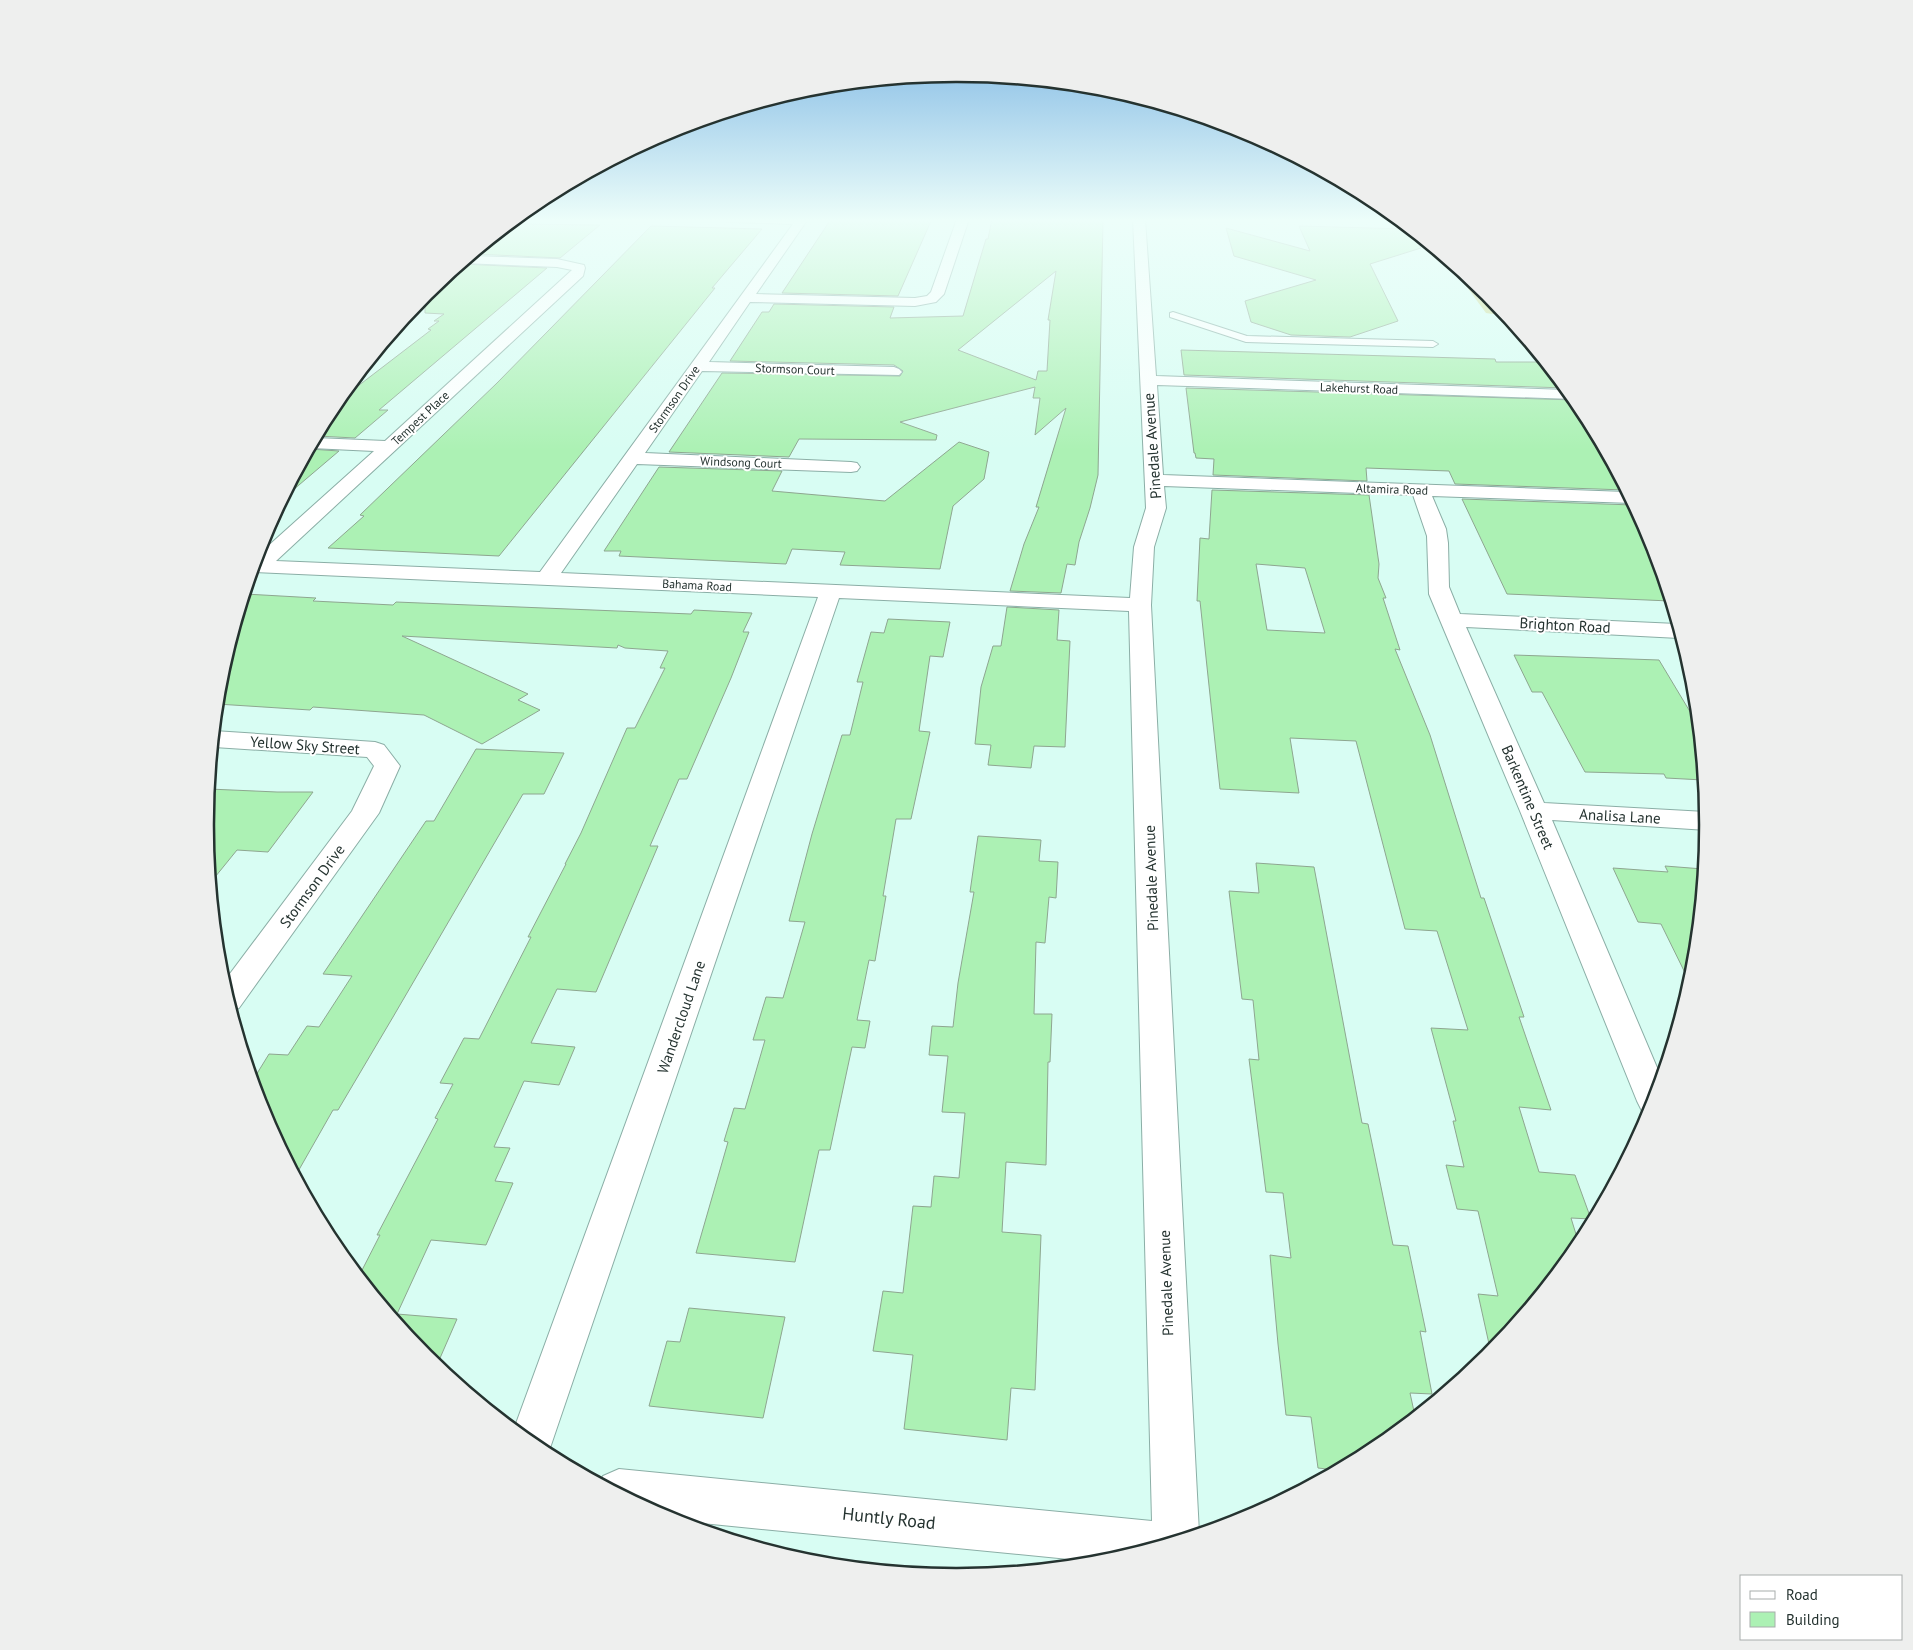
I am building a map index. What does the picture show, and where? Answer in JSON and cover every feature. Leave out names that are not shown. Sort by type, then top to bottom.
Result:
[{"type":"street","name":"Tempest Place","points":[[264,559],[553,296]]},
{"type":"street","points":[[745,298],[915,302],[931,299],[935,296]]},
{"type":"street","name":"Pinedale Avenue","points":[[1144,296],[1156,508],[1144,547],[1140,605],[1176,1534]]},
{"type":"street","name":"Stormson Drive","points":[[546,578],[745,298]]},
{"type":"street","name":"Stormson Court","points":[[697,366],[894,372]]},
{"type":"street","name":"Lakehurst Road","points":[[1148,380],[1562,395]]},
{"type":"street","points":[[320,443],[390,446]]},
{"type":"street","name":"Windsong Court","points":[[632,458],[851,467]]},
{"type":"street","name":"Altamira Road","points":[[1154,480],[1622,498]]},
{"type":"street","name":"Barkentine Street","points":[[1420,490],[1432,518],[1438,542],[1436,577],[1440,594],[1534,811],[1650,1090]]},
{"type":"street","name":"Bahama Road","points":[[261,566],[1140,605]]},
{"type":"street","name":"Wandercloud Lane","points":[[534,1435],[831,591]]},
{"type":"street","name":"Brighton Road","points":[[1452,620],[1673,631]]},
{"type":"street","name":"Yellow Sky Street","points":[[219,739],[375,750],[387,766]]},
{"type":"street","name":"Stormson Drive","points":[[233,993],[365,813],[387,766]]},
{"type":"street","name":"Analisa Lane","points":[[1534,811],[1699,821]]},
{"type":"street","name":"Huntly Road","points":[[633,1493],[1143,1543]]},
{"type":"lane","points":[[1174,315],[1246,338],[1433,344]]},
{"type":"green space","points":[[1473,296],[1478,296],[1496,314],[1486,313]]},
{"type":"building","points":[[435,296],[514,296],[379,410],[388,410],[355,438],[324,436],[358,386],[431,330],[428,329],[439,321],[434,321],[444,314],[425,313],[425,306]]},
{"type":"building","points":[[582,296],[709,296],[499,556],[328,548],[364,516],[360,515],[497,383]]},
{"type":"building","points":[[969,296],[1025,296],[958,350],[1036,380],[1038,371],[1047,371],[1050,320],[1048,320],[1052,296],[1102,296],[1098,475],[1079,542],[1075,565],[1067,564],[1061,593],[1010,591],[1024,544],[1039,507],[1036,507],[1066,408],[1035,435],[1040,398],[1033,398],[1035,387],[900,422],[937,435],[936,440],[799,439],[789,457],[669,452],[722,373],[900,376],[903,371],[894,365],[730,361],[762,312],[769,312],[774,304],[894,307],[890,318],[963,316]]},
{"type":"building","points":[[1262,296],[1386,296],[1398,321],[1350,337],[1291,335],[1251,322],[1245,301]]},
{"type":"building","points":[[1181,350],[1495,359],[1496,362],[1537,362],[1557,388],[1184,375]]},
{"type":"building","points":[[1186,388],[1565,400],[1600,454],[1618,490],[1455,484],[1449,471],[1366,468],[1367,481],[1213,475],[1214,459],[1196,458]]},
{"type":"building","points":[[959,442],[989,452],[984,479],[953,506],[940,569],[840,565],[845,552],[792,549],[786,564],[619,556],[621,551],[604,551],[659,467],[782,471],[772,491],[885,501]]},
{"type":"building","points":[[316,449],[339,451],[296,488]]},
{"type":"building","points":[[1212,490],[1369,495],[1379,564],[1378,578],[1386,598],[1383,598],[1400,650],[1395,649],[1430,735],[1481,898],[1484,898],[1524,1017],[1519,1017],[1551,1110],[1519,1107],[1539,1172],[1575,1175],[1589,1214],[1586,1219],[1571,1218],[1576,1235],[1574,1238],[1546,1277],[1515,1315],[1489,1343],[1478,1294],[1498,1296],[1478,1211],[1457,1209],[1446,1165],[1464,1167],[1453,1121],[1456,1121],[1431,1028],[1468,1030],[1437,931],[1405,929],[1356,741],[1290,738],[1299,793],[1220,789],[1200,601],[1197,601],[1200,538],[1209,539]],"holes":[[[1256,564],[1305,568],[1325,633],[1267,630]]]},
{"type":"building","points":[[1462,499],[1626,505],[1642,541],[1664,601],[1507,594]]},
{"type":"building","points":[[251,594],[316,598],[313,601],[393,605],[396,602],[691,614],[694,610],[752,613],[743,632],[749,632],[731,678],[687,779],[679,779],[650,846],[658,846],[596,992],[557,989],[531,1043],[575,1047],[559,1085],[524,1081],[494,1147],[510,1148],[495,1181],[513,1183],[486,1245],[431,1240],[397,1314],[362,1270],[380,1235],[377,1235],[438,1119],[435,1118],[453,1084],[440,1083],[464,1038],[479,1039],[581,833],[627,728],[635,728],[665,668],[660,668],[668,651],[625,648],[618,645],[617,648],[402,636],[528,694],[518,700],[540,710],[482,744],[424,715],[313,707],[310,710],[224,704],[239,633]]},
{"type":"building","points":[[1007,607],[1059,610],[1057,640],[1070,641],[1065,747],[1034,746],[1031,768],[988,765],[991,745],[975,744],[981,687],[993,646],[1001,646]]},
{"type":"building","points":[[888,619],[950,622],[943,657],[930,656],[919,731],[930,732],[911,819],[896,819],[883,896],[886,896],[875,961],[869,960],[857,1020],[870,1021],[865,1048],[852,1047],[830,1150],[819,1150],[795,1262],[696,1253],[728,1142],[724,1141],[734,1108],[745,1109],[765,1040],[753,1040],[766,997],[783,998],[805,922],[789,921],[812,834],[842,735],[850,735],[863,682],[857,682],[871,632],[884,633]]},
{"type":"building","points":[[1514,655],[1659,660],[1690,712],[1697,780],[1666,778],[1664,774],[1585,772],[1542,692],[1532,692]]},
{"type":"building","points":[[476,749],[564,753],[544,794],[523,794],[338,1110],[333,1110],[299,1169],[257,1074],[269,1054],[288,1055],[307,1026],[319,1027],[352,976],[323,974],[426,821],[434,821]]},
{"type":"building","points":[[215,789],[313,792],[268,852],[237,850],[216,876],[214,825]]},
{"type":"building","points":[[978,836],[1041,840],[1039,861],[1058,862],[1056,898],[1049,897],[1045,943],[1036,942],[1034,1014],[1052,1014],[1050,1062],[1048,1062],[1046,1165],[1006,1162],[1002,1232],[1041,1235],[1035,1390],[1011,1388],[1007,1440],[904,1429],[913,1355],[873,1351],[883,1291],[903,1293],[913,1206],[931,1207],[934,1176],[959,1178],[965,1113],[942,1112],[948,1056],[929,1055],[932,1026],[953,1027],[958,983],[974,892],[970,892]]},
{"type":"building","points":[[1256,863],[1314,867],[1362,1123],[1368,1124],[1393,1245],[1408,1246],[1426,1332],[1420,1331],[1432,1394],[1410,1393],[1414,1410],[1369,1442],[1326,1469],[1318,1468],[1311,1417],[1286,1415],[1270,1255],[1291,1258],[1283,1193],[1266,1192],[1249,1059],[1259,1060],[1253,1000],[1242,999],[1229,891],[1259,893]]},
{"type":"building","points":[[1665,866],[1697,869],[1693,922],[1685,972],[1661,924],[1638,922],[1613,868],[1668,872]]},
{"type":"building","points":[[689,1308],[785,1317],[763,1418],[649,1406],[667,1341],[680,1342]]},
{"type":"building","points":[[397,1314],[457,1319],[440,1358]]}]
